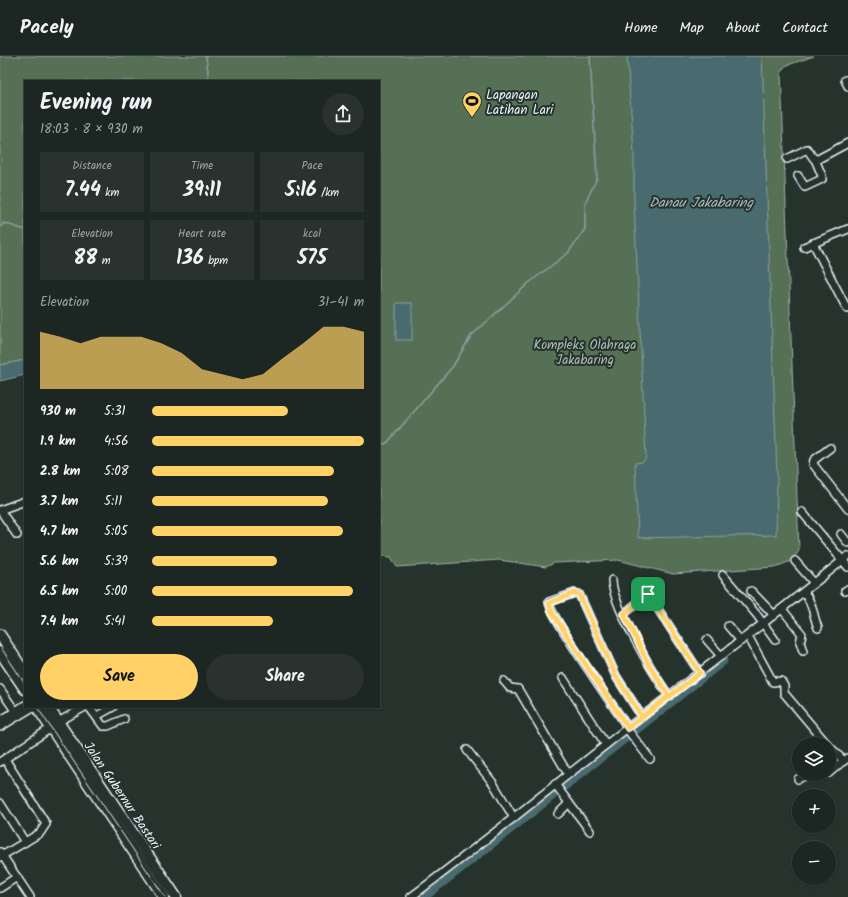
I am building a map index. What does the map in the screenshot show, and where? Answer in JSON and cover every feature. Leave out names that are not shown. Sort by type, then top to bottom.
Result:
[{"type":"highway","points":[[0,635],[24,671]]},
{"type":"highway","points":[[0,652],[24,688]]},
{"type":"highway","name":"Jalan Gubernur Bastari","points":[[48,708],[54,725],[130,838],[164,897]]},
{"type":"highway","name":"Jalan Gubernur Bastari","points":[[25,709],[54,725]]},
{"type":"highway","name":"Jalan Gubernur Bastari","points":[[130,838],[176,897]]},
{"type":"street","points":[[815,160],[848,143]]},
{"type":"street","points":[[787,159],[807,149],[815,160],[822,179],[805,186],[798,176]]},
{"type":"street","points":[[804,247],[848,229]]},
{"type":"street","points":[[813,244],[847,309]]},
{"type":"street","points":[[830,448],[814,460],[813,464],[848,509]]},
{"type":"street","points":[[17,535],[0,510],[24,501]]},
{"type":"street","points":[[802,512],[833,549],[843,557],[848,567]]},
{"type":"street","points":[[841,534],[848,542]]},
{"type":"street","points":[[411,897],[514,818],[558,788],[568,774],[606,745],[626,725],[642,717],[764,624],[804,592],[809,578],[843,557]]},
{"type":"street","points":[[795,561],[809,578]]},
{"type":"street","points":[[723,575],[764,624],[775,640]]},
{"type":"street","points":[[612,580],[613,592],[661,684],[669,696]]},
{"type":"street","points":[[624,614],[655,588]]},
{"type":"street","points":[[751,590],[774,615]]},
{"type":"street","points":[[804,592],[811,602],[810,608],[816,617],[818,628]]},
{"type":"street","points":[[642,717],[616,676],[579,594],[575,593],[549,602],[552,612],[635,739],[650,759]]},
{"type":"street","points":[[648,594],[700,673]]},
{"type":"street","points":[[782,609],[802,634],[800,642],[803,651]]},
{"type":"street","points":[[728,626],[741,641]]},
{"type":"street","points":[[748,636],[773,682],[782,681],[784,693],[821,737]]},
{"type":"street","points":[[706,640],[721,656]]},
{"type":"street","points":[[563,678],[606,745]]},
{"type":"street","points":[[504,681],[510,688],[518,689],[568,774]]},
{"type":"street","points":[[0,689],[25,709]]},
{"type":"street","points":[[30,897],[1,855],[40,833],[46,824],[3,760],[54,725],[83,708]]},
{"type":"street","points":[[91,708],[102,725],[106,727],[124,719]]},
{"type":"street","points":[[97,716],[110,708]]},
{"type":"street","points":[[0,721],[25,709]]},
{"type":"street","points":[[0,727],[25,709]]},
{"type":"street","points":[[467,750],[493,783],[514,818]]},
{"type":"street","points":[[836,752],[846,760],[836,768]]},
{"type":"street","points":[[558,788],[590,831]]},
{"type":"street","points":[[0,802],[25,842]]},
{"type":"street","points":[[558,814],[569,804]]},
{"type":"street","points":[[0,888],[17,877]]},
{"type":"green space","name":"Kompleks Olahraga Jakabaring","points":[[0,56],[814,56],[785,66],[781,72],[799,551],[791,561],[775,567],[673,574],[618,560],[554,563],[546,567],[499,560],[397,567],[391,557],[380,556],[380,80],[24,80],[24,360],[0,365]]},
{"type":"water","name":"Danau Jakabaring","points":[[627,56],[762,56],[777,477],[776,535],[638,538],[635,463],[643,462],[646,458],[634,201],[634,153]]},
{"type":"water","points":[[396,303],[412,303],[412,340],[396,340]]},
{"type":"water","points":[[24,360],[24,375],[0,381],[0,365]]},
{"type":"waterway","points":[[206,56],[209,80]]},
{"type":"waterway","points":[[380,446],[388,442],[453,366],[471,336],[530,282],[568,253],[585,229],[585,203],[597,178],[590,56]]},
{"type":"waterway","points":[[0,228],[4,223],[24,230]]},
{"type":"waterway","points":[[424,897],[723,661]]},
{"type":"tram line","points":[[0,646],[24,682]]},
{"type":"tram line","points":[[38,708],[165,897]]},
{"type":"place","name":"Lapangan Latihan Lari","points":[[472,118]]},
{"type":"route","points":[[575,593],[579,594],[616,676],[633,706],[642,717],[669,696],[649,665],[624,614],[648,594],[700,673],[628,728],[598,685],[552,612],[549,602],[575,593]]}]
